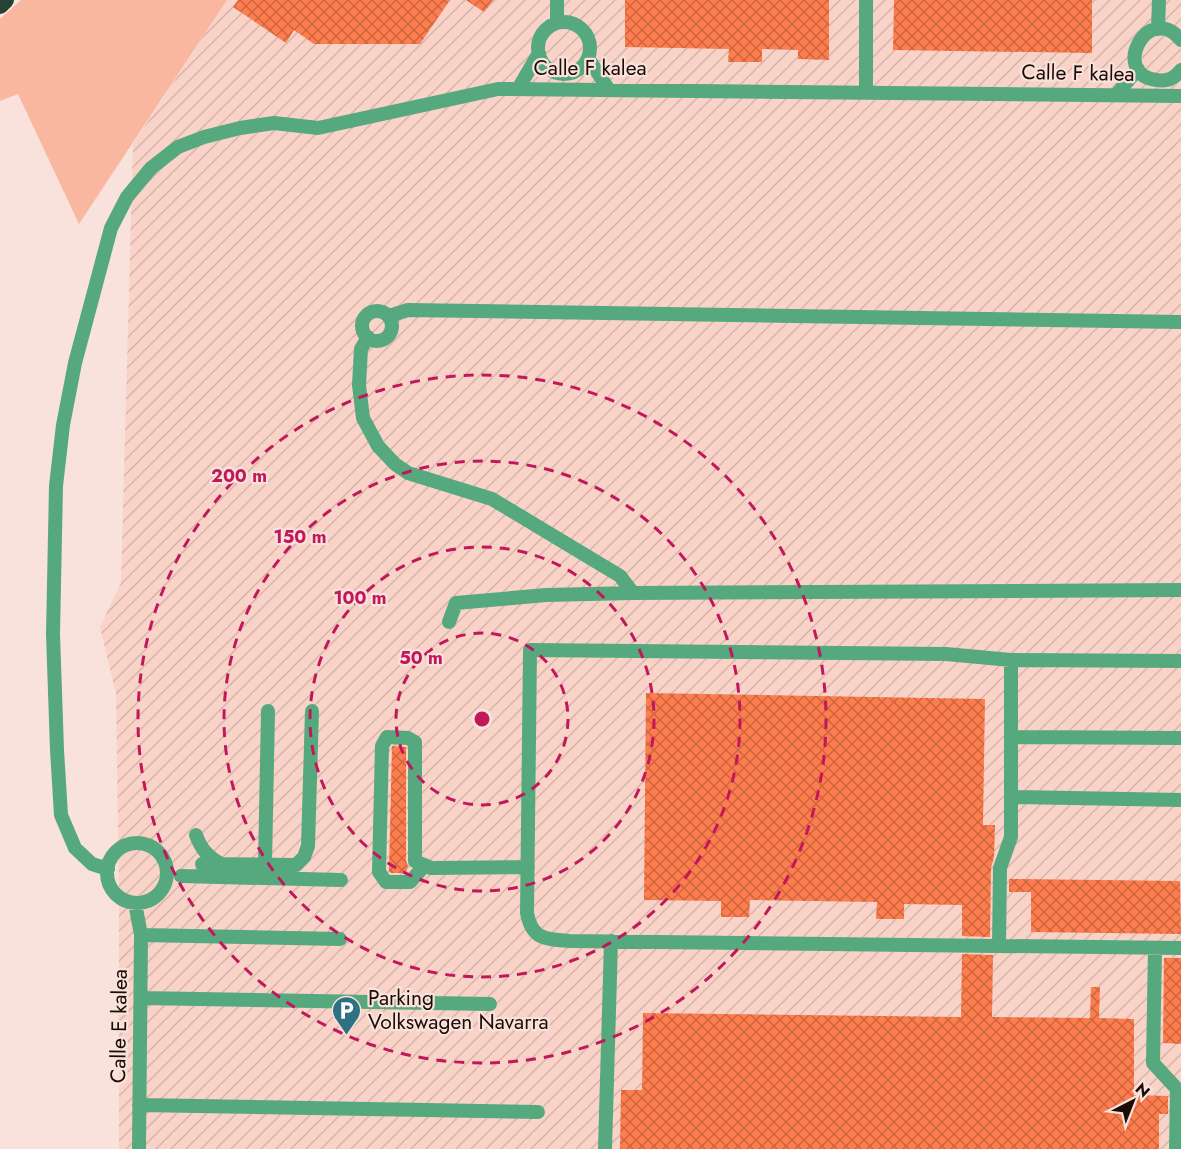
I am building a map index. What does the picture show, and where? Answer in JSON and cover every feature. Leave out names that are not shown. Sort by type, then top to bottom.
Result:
[{"type":"highway","points":[[0,4],[5,0]]},
{"type":"street","points":[[557,0],[557,23]]},
{"type":"street","points":[[866,0],[866,91]]},
{"type":"street","points":[[1158,29],[1159,0]]},
{"type":"street","points":[[518,89],[539,53],[540,38],[544,32],[557,23],[571,24],[583,32],[589,44],[588,58],[579,69],[566,74],[546,67],[539,53]]},
{"type":"street","points":[[1181,40],[1173,33],[1158,29],[1144,34],[1135,47],[1134,54],[1138,69],[1143,75],[1154,80],[1165,81],[1173,78],[1181,70]]},
{"type":"street","points":[[588,58],[609,90]]},
{"type":"street","points":[[1116,95],[1138,69]]},
{"type":"street","name":"Calle F kalea","points":[[108,869],[92,864],[75,848],[61,815],[53,588],[56,486],[63,425],[75,363],[111,228],[127,196],[151,168],[178,147],[204,137],[240,128],[274,123],[318,128],[498,89],[1181,96]]},
{"type":"street","points":[[389,316],[392,329],[387,338],[377,341],[368,337],[362,328],[368,314],[378,311],[389,316],[408,310],[1181,322]]},
{"type":"street","points":[[368,337],[360,349],[359,385],[363,418],[378,446],[395,464],[408,473],[492,499],[620,576],[633,593]]},
{"type":"street","points":[[449,622],[456,603],[546,595],[1181,590]]},
{"type":"street","points":[[1181,661],[1011,660],[946,654],[530,650],[527,913],[529,925],[545,939],[1181,948]]},
{"type":"street","points":[[999,946],[1000,868],[1011,837],[1011,660]]},
{"type":"street","points":[[266,865],[268,711]]},
{"type":"street","points":[[202,864],[296,865],[304,857],[308,846],[312,711]]},
{"type":"street","points":[[425,865],[410,882],[386,882],[379,872],[382,746],[387,737],[408,738],[415,742],[415,861],[425,865],[431,868],[528,867]]},
{"type":"street","points":[[1011,737],[1181,738]]},
{"type":"street","points":[[1011,797],[1181,800]]},
{"type":"street","points":[[196,835],[201,847],[212,859],[222,865]]},
{"type":"street","points":[[143,844],[159,853],[165,862],[166,882],[162,891],[154,898],[145,902],[126,901],[111,887],[108,869],[111,860],[124,847],[143,844]]},
{"type":"street","points":[[181,876],[341,880]]},
{"type":"street","name":"Calle E kalea","points":[[135,903],[141,935],[139,1149]]},
{"type":"street","points":[[141,935],[340,939]]},
{"type":"street","points":[[605,1149],[611,941]]},
{"type":"street","points":[[1155,948],[1153,1063],[1177,1089],[1176,1149]]},
{"type":"street","points":[[141,998],[489,1004]]},
{"type":"street","points":[[139,1105],[538,1112]]},
{"type":"shaded area","points":[[21,0],[227,0],[79,224],[18,94],[0,101],[0,19]]},
{"type":"shaded area","points":[[227,0],[1181,0],[1181,1149],[119,1149],[116,694],[100,627],[121,583],[133,144]]},
{"type":"building","points":[[238,0],[450,0],[420,44],[314,44],[294,30],[286,43],[233,7]]},
{"type":"building","points":[[466,0],[493,0],[484,12]]},
{"type":"building","points":[[625,0],[829,0],[829,60],[798,59],[798,50],[762,49],[762,62],[728,62],[729,49],[625,47]]},
{"type":"building","points":[[894,0],[1092,0],[1092,53],[893,50]]},
{"type":"building","points":[[646,693],[985,699],[983,825],[995,825],[994,857],[991,868],[990,937],[962,936],[962,905],[904,904],[904,919],[876,919],[877,902],[750,900],[749,917],[721,917],[721,901],[644,900]]},
{"type":"building","points":[[392,746],[406,747],[406,861],[408,866],[406,873],[389,871]]},
{"type":"building","points":[[1009,879],[1180,881],[1181,934],[1031,932],[1031,892],[1009,892]]},
{"type":"building","points":[[962,954],[993,955],[992,1017],[1090,1018],[1091,987],[1100,987],[1099,1018],[1134,1019],[1134,1095],[1168,1096],[1168,1114],[1159,1114],[1159,1149],[620,1149],[621,1090],[642,1090],[643,1013],[961,1017]]},
{"type":"building","points":[[1164,958],[1181,958],[1181,1044],[1163,1043]]},
{"type":"place","name":"Parking Volkswagen Navarra","points":[[347,1036]]}]
